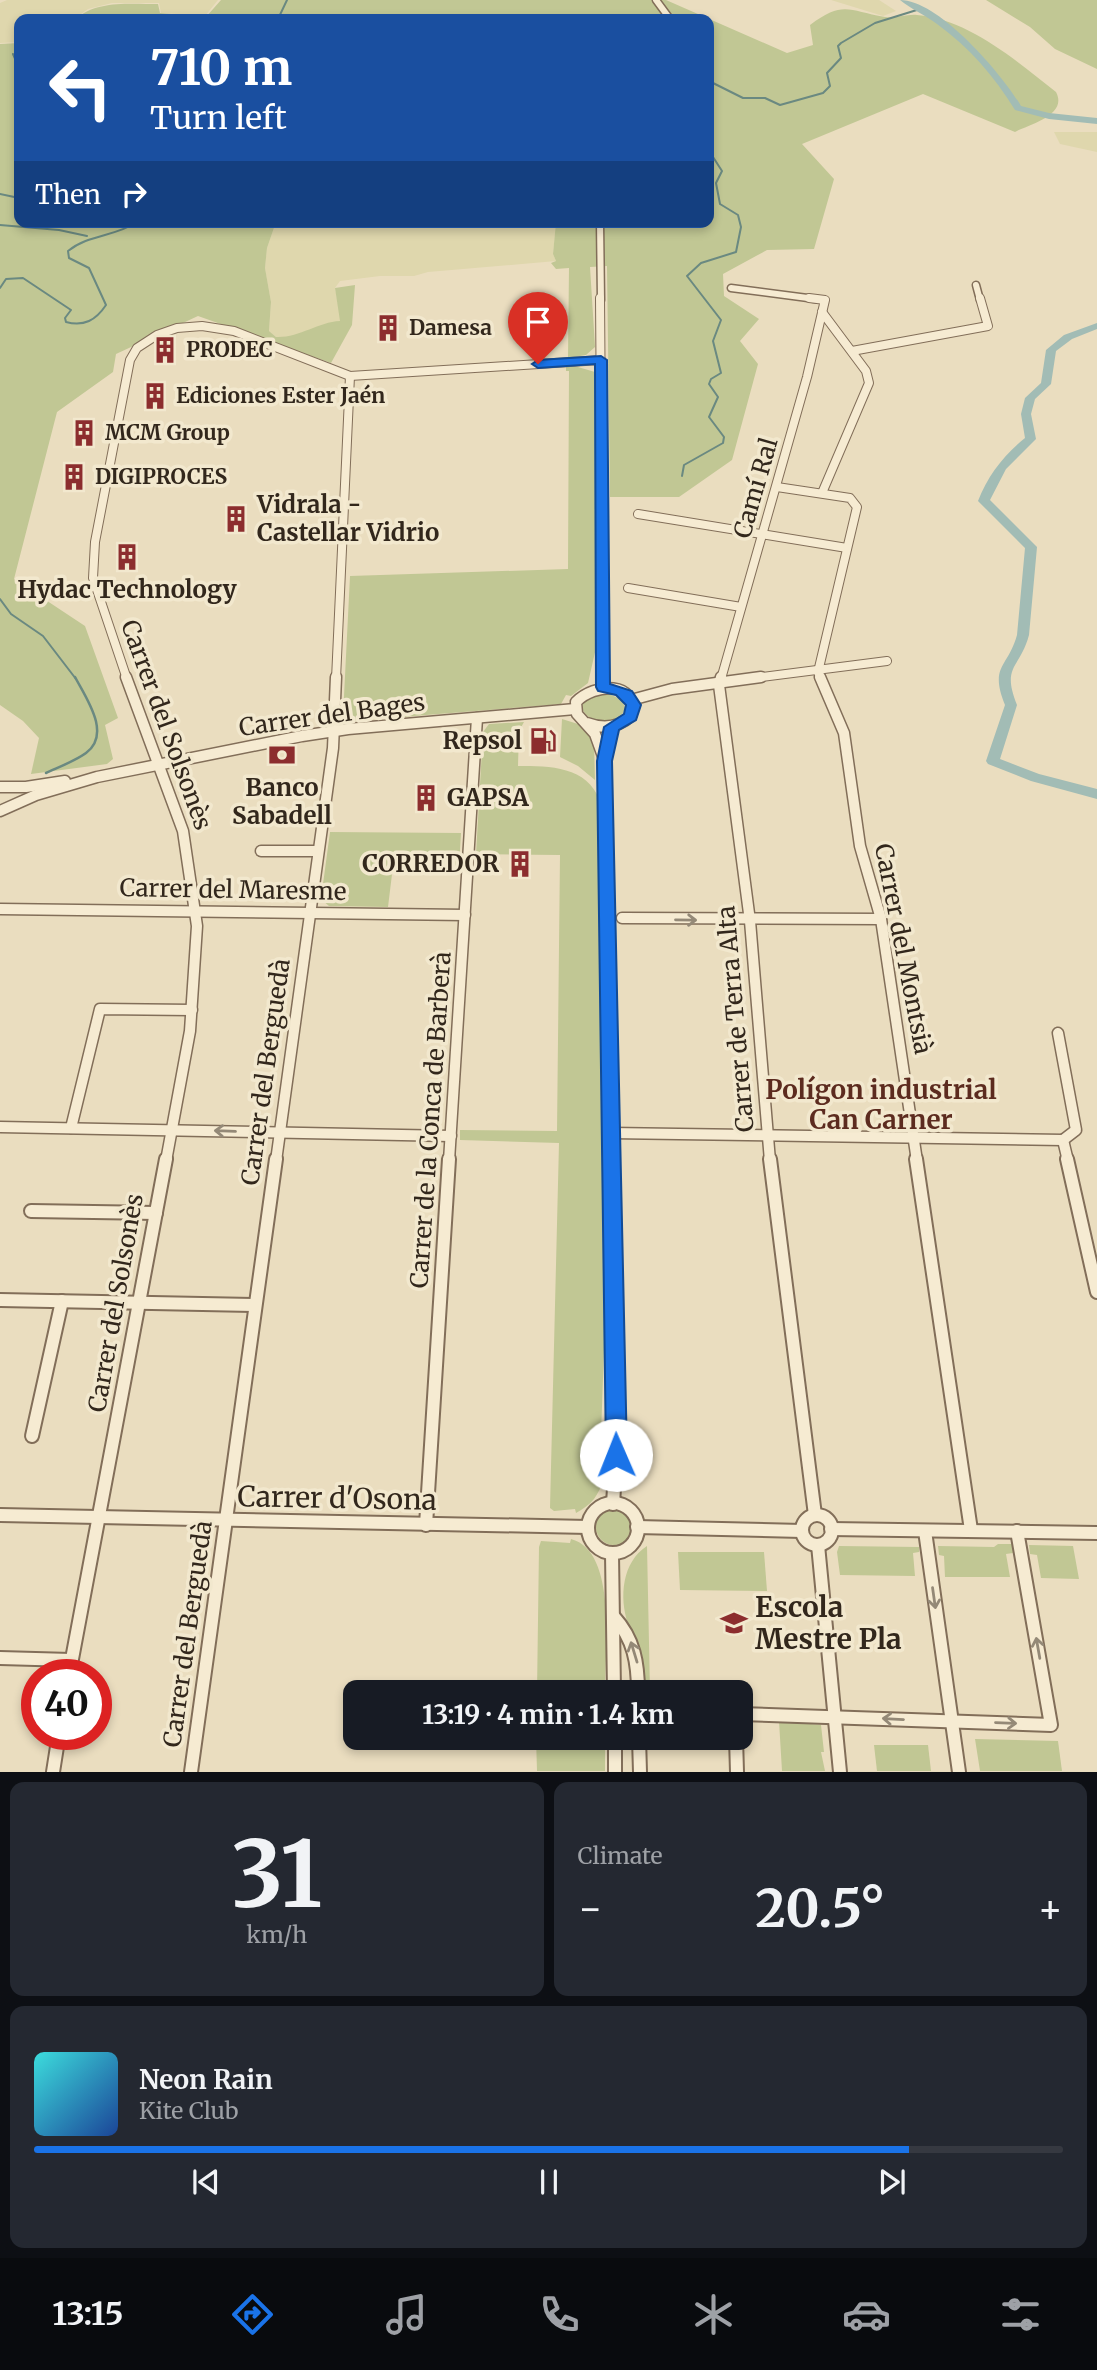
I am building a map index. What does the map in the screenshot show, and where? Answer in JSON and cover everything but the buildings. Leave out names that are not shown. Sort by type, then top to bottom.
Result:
[{"type":"street","points":[[600,228],[603,687]]},
{"type":"street","points":[[852,351],[988,326],[976,285]]},
{"type":"street","name":"Camí Ral","points":[[719,685],[777,486],[825,300],[731,288]]},
{"type":"street","points":[[822,312],[866,371],[869,383],[822,493]]},
{"type":"street","name":"Carrer del Solsonès","points":[[71,1659],[171,1130],[192,1010],[196,967],[195,910],[183,831],[104,617],[93,578],[95,542],[133,353],[144,342],[166,331],[185,327],[211,327],[234,331],[350,376]]},
{"type":"street","points":[[350,376],[601,360]]},
{"type":"street","name":"Carrer del Berguedà","points":[[191,1772],[334,731],[350,376]]},
{"type":"street","points":[[777,486],[850,498],[857,508],[818,672]]},
{"type":"street","points":[[638,514],[847,548]]},
{"type":"street","points":[[628,588],[741,607]]},
{"type":"street","points":[[604,761],[595,734],[575,709],[580,696],[594,688],[620,691],[631,700],[638,700],[672,689],[719,685],[887,661]]},
{"type":"street","name":"Carrer del Montsià","points":[[818,672],[844,733],[860,846],[881,919],[971,1530]]},
{"type":"street","name":"Carrer de Terra Alta","points":[[719,685],[750,921],[767,1134],[815,1515]]},
{"type":"street","points":[[587,723],[612,727],[631,716],[631,700]]},
{"type":"street","name":"Carrer del Bages","points":[[0,788],[97,777],[334,731],[575,709]]},
{"type":"street","name":"Carrer de la Conca de Barberà","points":[[426,1525],[477,718]]},
{"type":"street","points":[[612,727],[604,761],[616,1455],[613,1504]]},
{"type":"street","name":"Carrer del Bages","points":[[0,811],[36,795],[97,777]]},
{"type":"street","points":[[0,788],[5,799],[0,811]]},
{"type":"street","points":[[261,851],[318,851]]},
{"type":"street","name":"Carrer del Maresme","points":[[0,909],[465,915]]},
{"type":"street","points":[[622,918],[750,921],[881,919]]},
{"type":"street","points":[[71,1129],[100,1009],[192,1010]]},
{"type":"street","points":[[611,1133],[1063,1140],[1076,1130],[1058,1033]]},
{"type":"street","points":[[0,1127],[451,1136]]},
{"type":"street","points":[[1063,1140],[1097,1292]]},
{"type":"street","points":[[31,1211],[156,1213]]},
{"type":"street","points":[[0,1300],[253,1306]]},
{"type":"street","points":[[32,1436],[62,1301]]},
{"type":"street","points":[[613,1504],[632,1513],[637,1527],[631,1545],[612,1554],[598,1548],[592,1541],[588,1527],[592,1514],[598,1508],[613,1504]]},
{"type":"street","name":"Carrer d'Osona","points":[[0,1515],[588,1527]]},
{"type":"street","points":[[815,1515],[827,1520],[831,1528],[830,1539],[818,1545],[809,1542],[802,1531],[805,1520],[815,1515]]},
{"type":"street","points":[[637,1527],[802,1531]]},
{"type":"street","points":[[831,1528],[1097,1533]]},
{"type":"street","points":[[925,1531],[959,1772]]},
{"type":"street","points":[[753,1714],[1051,1725],[1017,1531]]},
{"type":"street","points":[[818,1545],[840,1772]]},
{"type":"street","points":[[612,1554],[614,1680]]},
{"type":"street","points":[[614,1616],[622,1624],[635,1651],[637,1680]]},
{"type":"street","points":[[0,1658],[36,1659]]},
{"type":"street","points":[[53,1772],[56,1750]]},
{"type":"street","points":[[615,1750],[615,1772]]},
{"type":"street","points":[[639,1750],[640,1772]]},
{"type":"street","points":[[736,1750],[737,1772]]},
{"type":"shaded area","points":[[7,0],[218,0],[207,14],[161,13],[159,3],[112,3],[88,9],[81,14],[14,14],[14,42],[0,43],[0,3]]},
{"type":"shaded area","points":[[831,0],[879,0],[896,11],[883,16]]},
{"type":"shaded area","points":[[1054,132],[1097,132],[1097,152],[1060,144]]},
{"type":"shaded area","points":[[274,228],[555,228],[553,254],[556,261],[340,281],[335,288],[341,321],[292,337],[276,337],[269,331],[271,302],[265,268],[267,248]]},
{"type":"green space","points":[[221,0],[666,0],[698,14],[209,14]]},
{"type":"green space","points":[[986,0],[1097,0],[1097,69],[1055,49],[1030,27]]},
{"type":"green space","points":[[125,4],[158,4],[160,13],[172,14],[83,14],[104,6]]},
{"type":"green space","points":[[839,10],[889,17],[917,15],[936,18],[955,24],[991,43],[1056,92],[1057,107],[1053,113],[1015,132],[923,94],[802,144],[834,179],[814,249],[767,250],[723,274],[724,296],[759,319],[740,341],[758,364],[732,460],[679,497],[610,497],[607,266],[590,267],[595,347],[586,355],[568,358],[569,268],[556,269],[551,263],[556,261],[553,254],[555,228],[714,228],[714,21],[787,53],[813,45],[810,25]]},
{"type":"green space","points":[[14,43],[14,228],[274,228],[267,248],[265,268],[271,302],[269,331],[276,337],[293,335],[340,321],[335,288],[355,285],[352,325],[331,363],[198,316],[116,354],[113,372],[57,412],[14,579],[85,626],[118,718],[105,725],[113,759],[107,764],[31,774],[39,738],[23,721],[0,705],[0,44]]},
{"type":"green space","points":[[566,365],[595,372],[599,607],[598,639],[588,683],[571,696],[566,695],[561,704],[351,721],[343,716],[350,576],[568,569],[569,371],[566,371]]},
{"type":"green space","points":[[607,693],[622,700],[625,708],[622,714],[611,722],[598,721],[586,715],[582,709],[583,702],[596,694]]},
{"type":"green space","points":[[562,719],[578,724],[594,742],[595,780],[578,766],[560,757]]},
{"type":"green space","points":[[524,722],[519,731],[518,766],[566,770],[586,781],[600,801],[605,1322],[601,1434],[608,1457],[605,1476],[598,1493],[576,1513],[575,1509],[554,1511],[550,1508],[559,1143],[460,1140],[460,1130],[557,1131],[560,855],[476,854],[483,732],[489,724]]},
{"type":"green space","points":[[330,832],[461,833],[459,867],[393,866],[388,907],[329,906],[321,899]]},
{"type":"green space","points":[[614,1509],[627,1514],[632,1527],[627,1540],[614,1545],[601,1540],[596,1527],[601,1514]]},
{"type":"green space","points":[[571,1539],[586,1547],[596,1563],[602,1583],[607,1630],[605,1680],[537,1680],[539,1547],[541,1541],[570,1543]]},
{"type":"green space","points":[[998,1544],[1012,1544],[1013,1553],[1006,1554],[1010,1577],[945,1577],[944,1556],[939,1555],[938,1546],[994,1547]]},
{"type":"green space","points":[[1029,1545],[1073,1546],[1079,1579],[1041,1578],[1037,1555],[1030,1554]]},
{"type":"green space","points":[[647,1546],[650,1680],[644,1680],[641,1654],[625,1614],[623,1592],[632,1561]]},
{"type":"green space","points":[[839,1546],[919,1547],[919,1552],[913,1553],[915,1576],[840,1575],[837,1552]]},
{"type":"green space","points":[[678,1552],[764,1552],[767,1591],[680,1590]]},
{"type":"green space","points":[[779,1721],[821,1725],[824,1752],[821,1752],[825,1771],[782,1771]]},
{"type":"green space","points":[[975,1739],[1058,1741],[1062,1771],[980,1771]]},
{"type":"green space","points":[[874,1745],[928,1745],[931,1771],[877,1771]]},
{"type":"green space","points":[[536,1750],[605,1750],[605,1771],[537,1771]]},
{"type":"waterway","points":[[280,14],[287,0]]},
{"type":"waterway","points":[[904,0],[938,21],[970,46],[997,75],[1018,108],[1049,116],[1097,121]]},
{"type":"waterway","points":[[714,84],[743,98],[765,98],[780,105],[823,93],[830,86],[827,73],[841,58],[838,46],[841,43],[875,23],[920,9]]},
{"type":"waterway","points":[[682,476],[684,465],[723,443],[724,437],[709,417],[718,397],[709,384],[711,379],[721,373],[713,341],[721,320],[687,276],[701,263],[736,252],[741,227],[738,215],[720,204],[716,183],[722,171],[714,159]]},
{"type":"waterway","points":[[0,194],[14,197]]},
{"type":"waterway","points":[[0,225],[14,226]]},
{"type":"waterway","points":[[35,228],[87,236]]},
{"type":"waterway","points":[[0,288],[6,279],[23,278],[71,310],[65,318],[66,322],[78,324],[89,321],[106,305],[89,268],[69,258],[68,251],[85,241],[126,228]]},
{"type":"waterway","points":[[1097,326],[1068,337],[1051,350],[1046,384],[1030,398],[1026,414],[1031,439],[1002,466],[984,501],[1031,547],[1023,635],[1003,680],[1011,705],[993,761],[1036,778],[1097,794]]},
{"type":"waterway","points":[[0,599],[11,614],[43,636],[76,679]]},
{"type":"waterway","points":[[46,773],[86,753],[97,736],[97,726],[90,705],[75,677]]},
{"type":"place","name":"Damesa","points":[[388,328]]},
{"type":"place","name":"PRODEC","points":[[165,350]]},
{"type":"place","name":"Ediciones Ester Jaén","points":[[155,396]]},
{"type":"place","name":"MCM Group","points":[[84,433]]},
{"type":"place","name":"DIGIPROCES","points":[[74,477]]},
{"type":"place","name":"Vidrala - Castellar Vidrio","points":[[236,519]]},
{"type":"place","name":"Hydac Technology","points":[[127,557]]},
{"type":"place","name":"Repsol","points":[[543,741]]},
{"type":"place","name":"Banco Sabadell","points":[[282,755]]},
{"type":"place","name":"GAPSA","points":[[426,798]]},
{"type":"place","name":"CORREDOR","points":[[520,864]]},
{"type":"place","name":"Escola Mestre Pla","points":[[734,1623]]},
{"type":"district","name":"Polígon industrial Can Carner","points":[[881,1105]]},
{"type":"route","points":[[538,364],[601,360],[603,687],[620,691],[633,705],[631,716],[620,725],[612,727],[604,761],[616,1455]]}]
